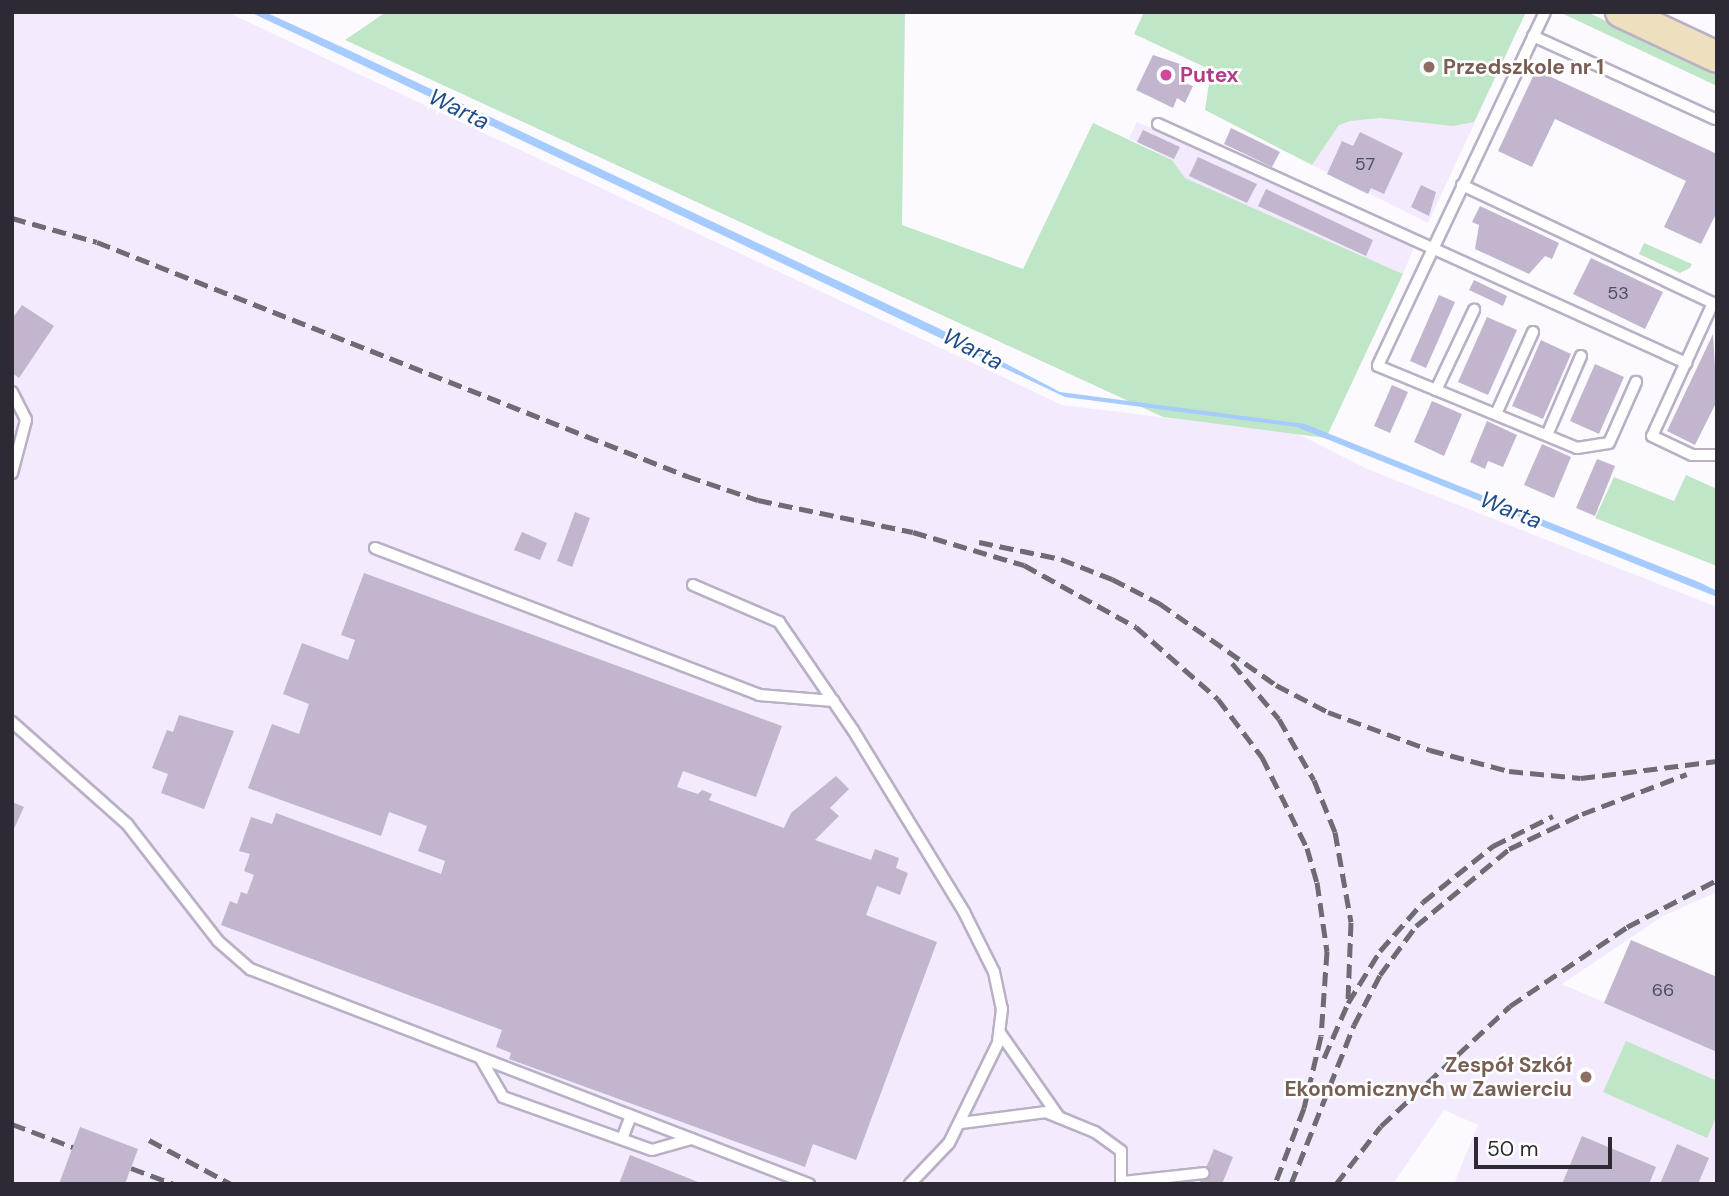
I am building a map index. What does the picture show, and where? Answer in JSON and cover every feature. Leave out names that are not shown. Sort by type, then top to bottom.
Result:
[{"type":"main road","points":[[1621,12],[1717,57]]},
{"type":"lane","points":[[1545,12],[1432,246],[1378,366],[1577,448],[1609,443],[1636,383]]},
{"type":"lane","points":[[1533,36],[1715,119]]},
{"type":"lane","points":[[1158,124],[1686,363]]},
{"type":"lane","points":[[1462,185],[1715,304],[1653,436],[1692,455],[1717,454]]},
{"type":"lane","points":[[1437,390],[1474,310]]},
{"type":"lane","points":[[1496,414],[1533,332]]},
{"type":"lane","points":[[1546,435],[1581,356]]},
{"type":"lane","points":[[12,392],[26,420],[12,473]]},
{"type":"lane","points":[[375,548],[759,695],[834,701]]},
{"type":"lane","points":[[693,585],[772,615],[834,701],[983,947],[999,993],[1000,1032],[961,1123],[931,1167],[910,1184]]},
{"type":"lane","points":[[12,722],[127,824],[218,941],[250,969],[809,1184]]},
{"type":"lane","points":[[1000,1032],[1059,1117]]},
{"type":"lane","points":[[481,1059],[503,1097],[652,1150],[691,1139]]},
{"type":"lane","points":[[961,1123],[1046,1111],[1096,1132],[1121,1151],[1122,1183],[1204,1173]]},
{"type":"lane","points":[[622,1139],[631,1116]]},
{"type":"shaded area","points":[[12,12],[227,12],[1062,405],[1298,434],[1367,469],[1717,607],[1717,892],[1663,916],[1562,984],[1717,1052],[1717,1184],[1454,1184],[1478,1125],[1444,1110],[1393,1184],[12,1184]]},
{"type":"shaded area","name":"Przedszkole nr 1","points":[[1383,12],[1526,12],[1428,223],[1312,165]]},
{"type":"shaded area","points":[[1137,122],[1414,247],[1403,274],[1185,178],[1172,160],[1129,138]]},
{"type":"green space","points":[[386,12],[905,12],[902,225],[1023,269],[1093,123],[1172,160],[1185,178],[1403,274],[1326,438],[1163,417],[345,40]]},
{"type":"green space","points":[[1144,12],[1526,12],[1474,122],[1453,126],[1380,118],[1350,121],[1339,125],[1312,165],[1205,110],[1211,70],[1134,34]]},
{"type":"green space","points":[[1559,12],[1587,12],[1717,74],[1717,86]]},
{"type":"green space","points":[[1644,243],[1692,264],[1680,273],[1639,254]]},
{"type":"green space","points":[[1686,475],[1717,489],[1717,566],[1595,518],[1614,477],[1674,501]]},
{"type":"green space","points":[[1626,1041],[1717,1081],[1717,1115],[1707,1138],[1603,1092]]},
{"type":"water","name":"Warta","points":[[250,12],[265,12],[344,48],[938,328],[1060,392],[1305,424],[1701,583],[1717,591],[1717,597],[1297,427],[1065,397]]},
{"type":"building","name":"Putex","points":[[1153,55],[1192,68],[1185,83],[1193,86],[1185,103],[1177,98],[1173,108],[1136,90]]},
{"type":"building","points":[[1536,70],[1717,154],[1717,212],[1701,244],[1664,227],[1686,181],[1555,119],[1532,167],[1498,151]]},
{"type":"building","points":[[1231,128],[1280,152],[1272,167],[1224,144]]},
{"type":"building","points":[[1143,130],[1180,147],[1174,159],[1137,142]]},
{"type":"building","points":[[1360,132],[1403,153],[1384,194],[1371,188],[1368,194],[1327,174],[1342,141],[1353,146]]},
{"type":"building","points":[[1198,157],[1257,184],[1247,203],[1189,176]]},
{"type":"building","points":[[1421,185],[1436,192],[1429,216],[1411,207]]},
{"type":"building","points":[[1266,189],[1373,240],[1366,256],[1258,206]]},
{"type":"building","points":[[1480,206],[1559,243],[1552,259],[1545,256],[1529,274],[1475,249],[1479,225],[1472,222]]},
{"type":"building","points":[[1591,258],[1663,292],[1645,329],[1573,294]]},
{"type":"building","points":[[1474,280],[1507,296],[1503,306],[1469,290]]},
{"type":"building","points":[[1439,295],[1455,302],[1426,368],[1410,361]]},
{"type":"building","points":[[22,305],[54,326],[19,378],[12,373],[12,319]]},
{"type":"building","points":[[1487,317],[1517,330],[1488,395],[1458,382]]},
{"type":"building","points":[[1713,334],[1717,401],[1695,445],[1667,431]]},
{"type":"building","points":[[1541,340],[1571,354],[1543,419],[1512,406]]},
{"type":"building","points":[[1595,364],[1624,377],[1599,434],[1570,421]]},
{"type":"building","points":[[1392,385],[1408,392],[1390,433],[1374,426]]},
{"type":"building","points":[[1432,401],[1462,414],[1444,456],[1414,442]]},
{"type":"building","points":[[1487,421],[1517,435],[1503,467],[1488,461],[1485,469],[1470,462]]},
{"type":"building","points":[[1542,444],[1571,457],[1554,498],[1524,485]]},
{"type":"building","points":[[1597,459],[1615,466],[1595,516],[1576,508]]},
{"type":"building","points":[[575,512],[590,518],[572,567],[557,561]]},
{"type":"building","points":[[522,532],[547,543],[540,560],[514,550]]},
{"type":"building","points":[[364,573],[782,726],[756,797],[683,771],[677,787],[698,794],[702,790],[712,794],[709,800],[784,828],[791,813],[836,776],[849,789],[830,808],[839,816],[815,840],[871,860],[875,849],[899,858],[896,868],[908,873],[900,895],[877,886],[866,915],[937,942],[856,1160],[813,1144],[805,1167],[509,1059],[511,1053],[496,1047],[502,1030],[221,925],[230,901],[237,904],[241,892],[247,894],[254,875],[244,871],[250,854],[239,851],[251,817],[272,824],[276,813],[441,874],[445,861],[418,851],[427,826],[389,812],[381,836],[248,788],[272,724],[299,734],[309,704],[283,694],[302,643],[348,660],[355,640],[341,635]]},
{"type":"building","points":[[179,715],[234,731],[204,809],[161,793],[168,774],[152,768],[167,730],[173,732]]},
{"type":"building","points":[[12,802],[24,807],[12,833]]},
{"type":"building","points":[[1631,940],[1717,977],[1717,1052],[1604,1003]]},
{"type":"building","points":[[80,1127],[138,1149],[125,1184],[59,1184]]},
{"type":"building","name":"Zespół Szkół Ekonomicznych w Zawierciu","points":[[1582,1136],[1656,1167],[1649,1184],[1562,1184]]},
{"type":"building","points":[[1677,1144],[1709,1158],[1698,1184],[1660,1184]]},
{"type":"building","points":[[1214,1149],[1233,1157],[1222,1184],[1205,1184],[1200,1182]]},
{"type":"building","points":[[630,1155],[703,1184],[619,1184]]},
{"type":"railway","points":[[12,218],[97,242],[687,476],[758,500],[913,532],[1024,565],[1136,627],[1218,699],[1262,757],[1307,848],[1317,882],[1327,951],[1321,1036],[1304,1108],[1275,1184]]},
{"type":"railway","points":[[979,542],[1061,559],[1112,579],[1159,603],[1276,685],[1328,712],[1430,750],[1509,771],[1581,778],[1717,761]]},
{"type":"railway","points":[[1232,663],[1279,719],[1314,780],[1335,832],[1351,922],[1348,1001]]},
{"type":"railway","points":[[1291,1184],[1354,1025],[1380,975],[1416,926],[1509,849],[1582,814],[1687,774]]},
{"type":"railway","points":[[1324,1058],[1348,1003],[1380,951],[1423,902],[1493,846],[1553,816]]},
{"type":"railway","points":[[1336,1184],[1381,1126],[1510,1006],[1627,927],[1717,880]]},
{"type":"railway","points":[[12,1124],[73,1147]]},
{"type":"railway","points":[[149,1140],[231,1184]]},
{"type":"railway","points":[[131,1168],[174,1184]]},
{"type":"place","name":"Przedszkole nr 1","points":[[1429,67]]},
{"type":"place","name":"Putex","points":[[1166,75]]},
{"type":"place","name":"Zespół Szkół Ekonomicznych w Zawierciu","points":[[1586,1077]]}]
